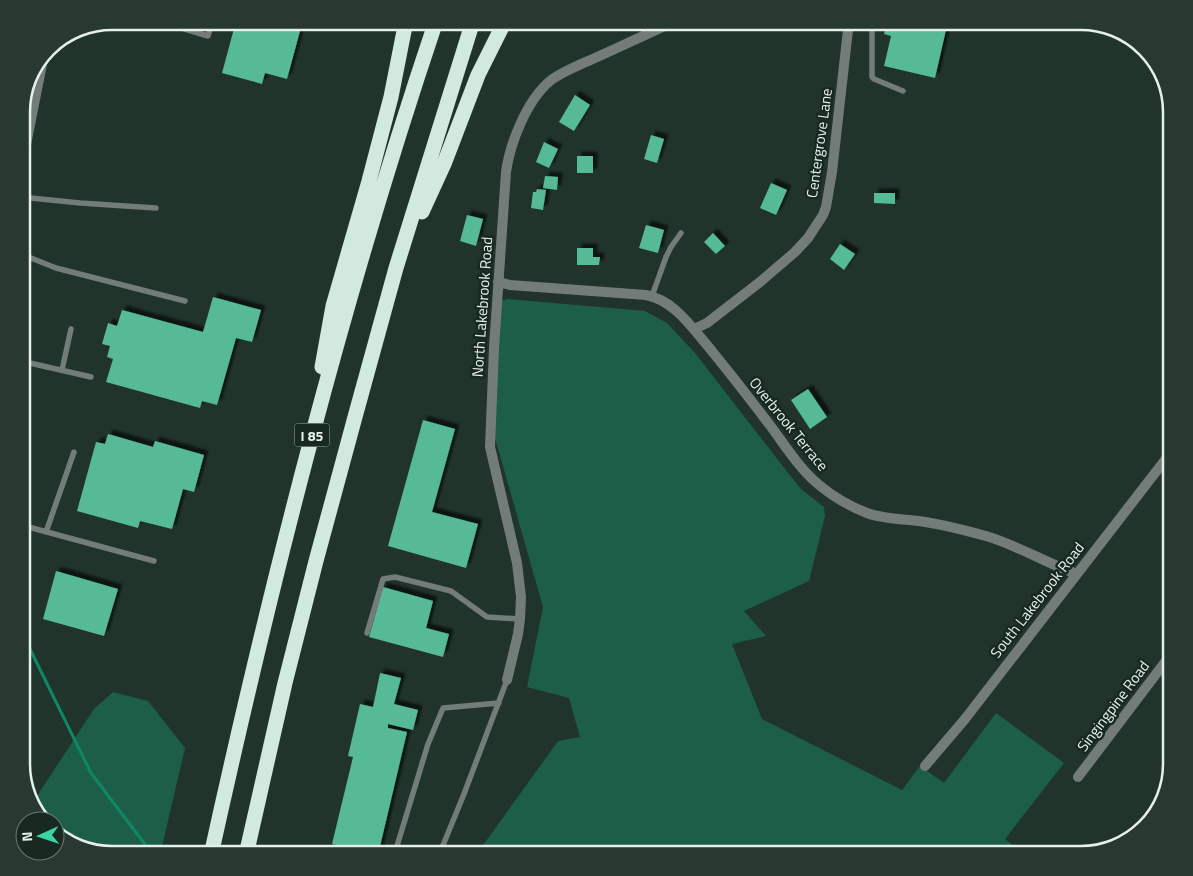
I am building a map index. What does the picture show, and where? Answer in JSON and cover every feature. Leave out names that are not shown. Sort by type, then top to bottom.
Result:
[{"type":"highway","points":[[308,450],[333,306],[391,97],[404,30]]},
{"type":"highway","name":"I 85","points":[[213,846],[268,607],[308,450],[402,125],[433,30]]},
{"type":"highway","name":"I 85","points":[[248,846],[285,682],[316,561],[396,268],[470,30]]},
{"type":"highway","points":[[396,268],[444,164],[478,75],[500,30]]},
{"type":"street","name":"North Lakebrook Road","points":[[507,680],[517,641],[520,597],[517,563],[490,447],[498,282],[508,159],[526,114],[538,93],[552,80],[656,30]]},
{"type":"street","name":"Centergrove Lane","points":[[694,329],[707,323],[795,252],[808,238],[823,215],[832,172],[848,30]]},
{"type":"street","points":[[30,128],[41,72]]},
{"type":"street","name":"Overbrook Terrace","points":[[498,282],[510,285],[652,296],[664,301],[694,329],[811,478],[832,494],[867,513],[878,516],[920,522],[988,536],[1077,574]]},
{"type":"street","name":"South Lakebrook Road","points":[[924,766],[965,719],[1163,463]]},
{"type":"street","name":"Singingpine Road","points":[[1078,777],[1163,665]]},
{"type":"lane","points":[[188,30],[208,36],[210,30]]},
{"type":"lane","points":[[872,30],[872,77],[874,80],[903,91]]},
{"type":"lane","points":[[30,198],[156,208]]},
{"type":"lane","points":[[652,296],[666,257],[681,233]]},
{"type":"lane","points":[[30,258],[56,268],[185,301]]},
{"type":"lane","points":[[62,370],[71,329]]},
{"type":"lane","points":[[30,363],[91,377]]},
{"type":"lane","points":[[46,532],[74,452]]},
{"type":"lane","points":[[30,527],[154,561]]},
{"type":"lane","points":[[367,633],[382,579],[395,576],[452,591],[487,617],[520,619]]},
{"type":"lane","points":[[443,846],[507,680]]},
{"type":"lane","points":[[397,846],[428,744],[443,708],[499,703]]},
{"type":"green space","points":[[508,299],[645,311],[667,323],[695,353],[801,489],[824,507],[825,516],[809,581],[744,611],[766,636],[732,644],[762,719],[902,790],[920,766],[944,783],[996,713],[1064,763],[1005,839],[1013,846],[482,846],[558,741],[580,737],[569,698],[527,687],[543,607],[493,431],[500,301]]},
{"type":"green space","points":[[113,692],[148,701],[185,748],[162,846],[112,846],[85,842],[65,831],[65,811],[45,811],[37,796],[94,709]]},
{"type":"building","points":[[234,30],[300,31],[287,79],[265,73],[262,84],[222,73]]},
{"type":"building","points":[[885,30],[946,30],[935,78],[884,66],[891,36],[884,34]]},
{"type":"building","points":[[575,95],[590,105],[574,131],[559,122]]},
{"type":"building","points":[[651,135],[664,139],[657,163],[644,159]]},
{"type":"building","points":[[544,142],[558,149],[549,168],[536,162]]},
{"type":"building","points":[[577,156],[593,156],[593,173],[577,173]]},
{"type":"building","points":[[545,176],[558,177],[557,190],[543,188]]},
{"type":"building","points":[[771,183],[787,190],[776,215],[760,208]]},
{"type":"building","points":[[537,189],[546,190],[543,210],[531,208],[533,192],[536,192]]},
{"type":"building","points":[[874,193],[895,193],[895,204],[874,203]]},
{"type":"building","points":[[467,215],[483,219],[476,246],[460,241]]},
{"type":"building","points":[[646,225],[664,230],[658,253],[639,248]]},
{"type":"building","points":[[713,233],[725,246],[716,254],[704,242]]},
{"type":"building","points":[[840,244],[855,254],[844,270],[830,259]]},
{"type":"building","points":[[577,248],[593,248],[593,257],[600,257],[599,265],[577,265]]},
{"type":"building","points":[[213,297],[261,310],[252,342],[236,338],[217,405],[202,401],[200,408],[106,382],[113,359],[107,357],[110,346],[102,344],[108,323],[117,326],[122,310],[203,332]]},
{"type":"building","points":[[808,389],[827,417],[810,429],[791,400]]},
{"type":"building","points":[[423,420],[455,429],[432,512],[478,524],[466,568],[388,546]]},
{"type":"building","points":[[108,434],[153,447],[155,441],[204,455],[194,492],[183,489],[172,529],[140,521],[138,528],[77,511],[96,442],[105,444]]},
{"type":"building","points":[[56,571],[118,589],[104,636],[43,619]]},
{"type":"building","points":[[383,587],[433,601],[426,628],[449,634],[443,657],[369,637]]},
{"type":"building","points":[[380,673],[401,678],[394,704],[418,710],[413,730],[388,724],[388,728],[407,732],[380,846],[340,846],[332,844],[353,757],[348,756],[360,704],[373,707]]},
{"type":"waterway","points":[[30,649],[91,773],[146,846]]}]
